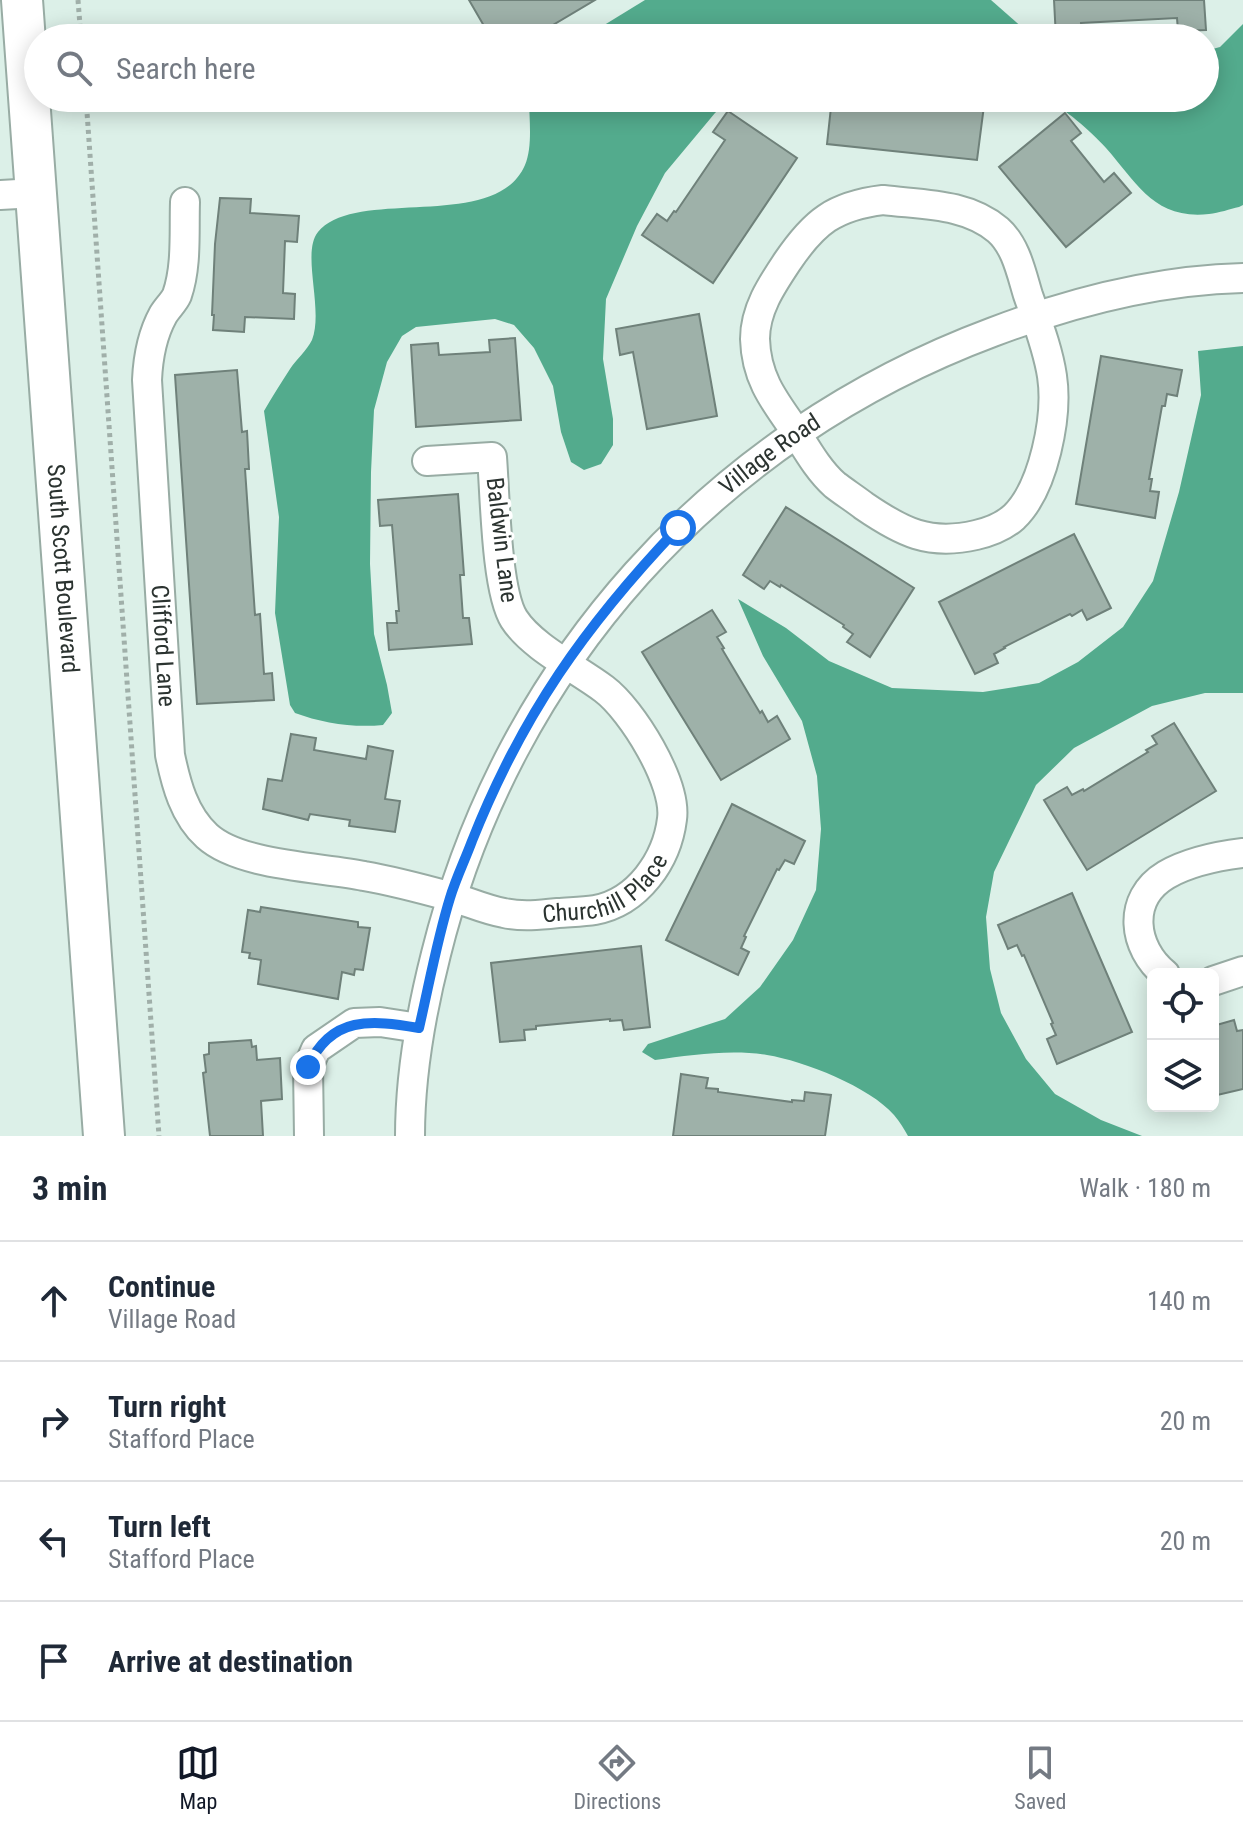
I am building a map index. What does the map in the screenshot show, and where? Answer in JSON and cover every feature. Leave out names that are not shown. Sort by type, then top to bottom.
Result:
[{"type":"main road","name":"South Scott Boulevard","points":[[22,0],[18,194],[104,1136]]},
{"type":"street","points":[[883,200],[953,208],[978,216],[999,231],[1013,247],[1035,316],[1052,374],[1054,400],[1043,468],[1031,496],[1012,519],[988,532],[963,538],[937,540],[895,527],[835,485],[765,386],[755,338],[759,312],[769,289],[804,237],[820,222],[839,211],[858,203],[883,200]]},
{"type":"street","name":"Clifford Lane","points":[[185,202],[183,272],[176,298],[164,313],[154,335],[147,380],[170,755],[176,786],[188,811],[207,836],[234,853],[363,875],[450,897]]},
{"type":"street","name":"Village Road","points":[[410,1136],[419,1028],[450,897],[488,799],[525,727],[565,662],[628,581],[678,528],[732,480],[797,433],[900,371],[966,341],[1087,301],[1156,287],[1243,278]]},
{"type":"street","name":"Baldwin Lane","points":[[427,461],[492,457],[506,602],[524,633],[565,662]]},
{"type":"street","name":"Churchill Place","points":[[450,897],[504,913],[527,916],[597,909],[621,900],[643,883],[658,864],[668,841],[673,815],[668,788],[658,764],[620,703],[565,662]]},
{"type":"street","points":[[1158,968],[1142,946],[1138,924],[1149,890],[1178,869],[1243,853]]},
{"type":"street","points":[[1219,979],[1243,971]]},
{"type":"street","points":[[309,1136],[308,1067],[316,1049],[354,1023],[380,1022],[419,1028]]},
{"type":"path","points":[[78,0],[80,24]]},
{"type":"path","points":[[87,112],[159,1136]]},
{"type":"shaded area","points":[[645,0],[991,0],[1018,24],[606,24]]},
{"type":"shaded area","points":[[1243,24],[1243,205],[1213,213],[1174,211],[1148,196],[1093,134],[1066,112],[1219,112],[1220,47]]},
{"type":"shaded area","points":[[529,112],[716,112],[665,173],[637,226],[606,299],[603,359],[613,419],[613,445],[601,464],[584,470],[571,462],[561,432],[553,386],[534,348],[514,325],[495,319],[416,327],[402,336],[387,362],[374,410],[371,472],[370,564],[374,634],[392,713],[383,725],[360,726],[327,722],[295,713],[290,705],[275,613],[279,517],[264,411],[312,340],[316,313],[313,241],[318,232],[337,219],[362,212],[457,204],[486,198],[509,186],[525,165],[530,141]]},
{"type":"shaded area","points":[[1243,346],[1243,693],[1205,693],[1152,706],[1074,748],[1036,785],[994,872],[986,917],[990,969],[1001,1013],[1026,1059],[1055,1094],[1101,1120],[1142,1136],[908,1136],[894,1115],[869,1095],[853,1085],[799,1063],[767,1055],[739,1053],[655,1060],[642,1052],[648,1044],[725,1019],[760,987],[793,940],[816,890],[821,829],[817,776],[802,721],[763,656],[738,599],[786,628],[829,661],[892,688],[983,692],[1039,683],[1078,662],[1123,627],[1153,581],[1179,492],[1201,395],[1198,351]]},
{"type":"building","points":[[469,0],[595,0],[555,24],[483,24]]},
{"type":"building","points":[[1054,0],[1204,0],[1206,24],[1177,24],[1177,18],[1055,24]]},
{"type":"building","points":[[729,112],[797,158],[713,283],[642,235],[657,214],[667,221],[676,212],[725,140],[713,132]]},
{"type":"building","points":[[830,112],[983,112],[977,160],[827,144]]},
{"type":"building","points":[[1065,113],[1081,133],[1071,141],[1104,182],[1114,173],[1131,193],[1066,247],[999,167]]},
{"type":"building","points":[[220,198],[251,199],[250,213],[299,216],[297,242],[285,241],[283,293],[295,294],[294,319],[245,317],[244,332],[213,330],[215,244]]},
{"type":"building","points":[[699,314],[717,416],[647,429],[633,352],[620,355],[616,329]]},
{"type":"building","points":[[515,338],[521,420],[416,427],[411,345],[438,343],[439,355],[490,352],[489,340]]},
{"type":"building","points":[[1101,356],[1182,370],[1177,396],[1167,394],[1165,406],[1162,406],[1149,479],[1152,479],[1150,491],[1159,492],[1155,518],[1076,504]]},
{"type":"building","points":[[237,370],[242,432],[247,431],[249,469],[245,469],[255,615],[260,614],[264,674],[272,673],[274,700],[197,704],[175,375]]},
{"type":"building","points":[[458,494],[464,575],[460,575],[463,618],[469,618],[472,644],[389,650],[387,623],[397,623],[396,611],[399,611],[392,525],[380,526],[378,500]]},
{"type":"building","points":[[786,507],[914,588],[870,657],[847,642],[853,634],[844,625],[781,585],[770,581],[764,589],[743,575]]},
{"type":"building","points":[[1074,534],[1111,608],[1087,620],[1082,610],[1072,616],[1070,614],[1004,647],[994,654],[998,663],[975,674],[939,602]]},
{"type":"building","points":[[712,610],[726,632],[717,637],[722,649],[760,713],[762,711],[768,722],[777,716],[790,739],[721,780],[642,652]]},
{"type":"building","points":[[1174,723],[1216,791],[1087,870],[1044,800],[1067,787],[1072,795],[1084,791],[1148,752],[1146,750],[1157,744],[1152,736]]},
{"type":"building","points":[[291,734],[316,738],[314,750],[366,759],[368,746],[393,751],[385,799],[400,801],[395,832],[349,826],[350,820],[310,814],[308,820],[263,809],[268,779],[282,781]]},
{"type":"building","points":[[732,804],[805,841],[794,864],[785,860],[777,869],[744,936],[741,948],[749,952],[738,975],[666,940]]},
{"type":"building","points":[[1072,893],[1132,1032],[1057,1064],[1047,1039],[1056,1035],[1053,1023],[1024,955],[1017,945],[1008,949],[998,925]]},
{"type":"building","points":[[261,907],[358,922],[358,927],[370,928],[363,970],[355,969],[354,975],[342,972],[338,999],[258,984],[261,960],[249,958],[250,953],[242,952],[248,910],[260,912]]},
{"type":"building","points":[[641,946],[650,1027],[624,1030],[622,1020],[610,1019],[536,1026],[536,1029],[524,1030],[525,1040],[500,1042],[491,963]]},
{"type":"building","points":[[1234,1020],[1237,1031],[1243,1030],[1243,1089],[1219,1095],[1219,1040],[1219,1024]]},
{"type":"building","points":[[251,1040],[252,1047],[256,1046],[257,1060],[280,1058],[282,1099],[261,1101],[263,1136],[210,1136],[203,1073],[206,1072],[204,1055],[209,1054],[209,1043]]},
{"type":"building","points":[[681,1074],[708,1078],[706,1088],[718,1089],[718,1092],[792,1102],[804,1101],[805,1092],[831,1095],[825,1136],[673,1136]]},
{"type":"route","points":[[308,1067],[316,1049],[354,1023],[380,1022],[419,1028],[450,897],[488,799],[525,727],[577,644],[628,581],[678,528]]}]
